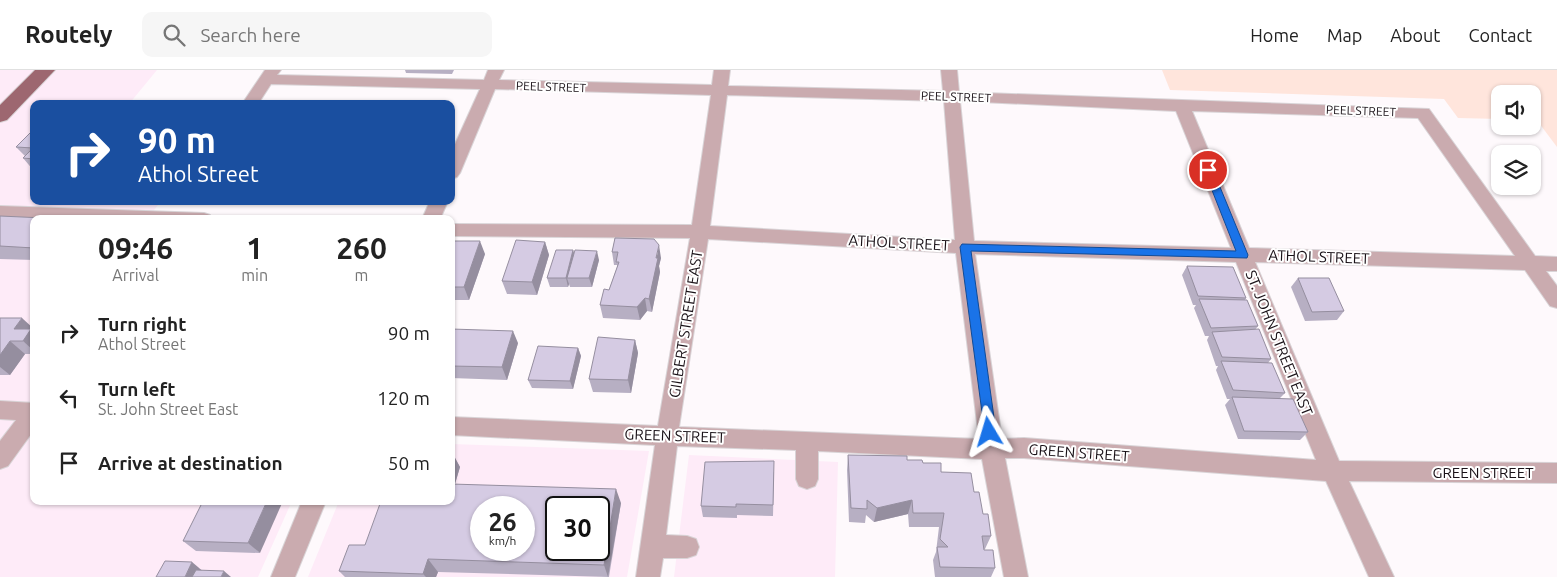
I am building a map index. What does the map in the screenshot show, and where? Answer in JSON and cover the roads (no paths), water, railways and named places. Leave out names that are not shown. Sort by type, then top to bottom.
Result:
[{"type":"main road","points":[[0,116],[46,70]]},
{"type":"street","name":"GILBERT STREET EAST","points":[[648,577],[700,232],[722,70]]},
{"type":"street","points":[[949,70],[966,247],[992,450],[1014,566]]},
{"type":"street","name":"PEEL STREET","points":[[270,74],[493,77],[719,91],[950,96],[1182,106],[1423,113],[1531,264]]},
{"type":"street","points":[[253,100],[270,74]]},
{"type":"street","points":[[455,164],[493,77]]},
{"type":"street","name":"ST. JOHN STREET EAST","points":[[1182,106],[1332,471],[1382,577]]},
{"type":"street","points":[[0,212],[85,215]]},
{"type":"street","name":"ATHOL STREET","points":[[455,230],[700,232],[966,247],[1557,264]]},
{"type":"street","points":[[1531,264],[1557,301]]},
{"type":"street","points":[[0,410],[30,412]]},
{"type":"street","points":[[0,459],[30,418]]},
{"type":"street","name":"GREEN STREET","points":[[455,426],[512,431],[807,441],[870,452],[1024,448],[1332,471],[1557,473]]},
{"type":"street","points":[[807,441],[807,479]]},
{"type":"street","points":[[283,577],[312,505]]},
{"type":"street","points":[[653,546],[687,548]]},
{"type":"street","points":[[986,555],[1014,566]]}]
